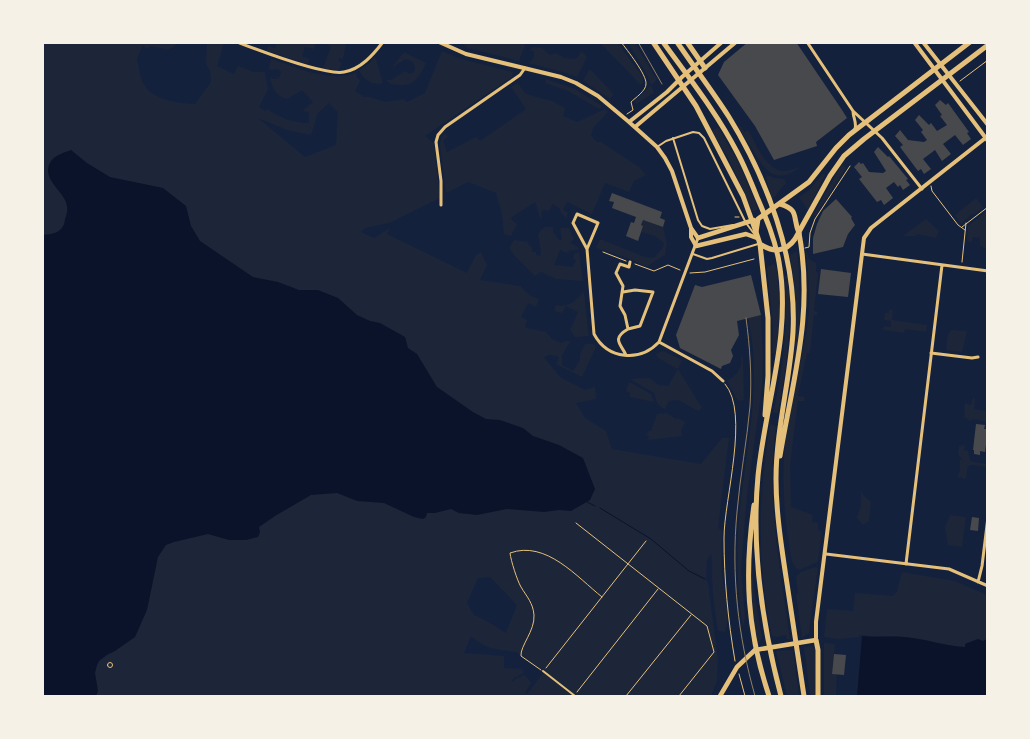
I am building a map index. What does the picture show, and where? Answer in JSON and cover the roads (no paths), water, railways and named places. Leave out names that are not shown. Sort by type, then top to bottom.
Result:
[{"type":"main road","points":[[653,42],[685,85],[743,196],[758,219],[757,235],[760,244],[768,304],[769,344],[765,432]]},
{"type":"main road","points":[[663,42],[720,122],[738,154],[772,235],[779,262],[783,316],[776,378],[765,432],[750,530],[747,573],[755,650],[769,696]]},
{"type":"main road","points":[[677,42],[739,135],[757,172],[780,232],[791,276],[793,324],[789,369],[777,451],[776,479],[780,530],[804,696]]},
{"type":"main road","points":[[687,42],[703,69]]},
{"type":"main road","points":[[698,238],[758,219],[778,205],[809,182],[842,141],[970,42]]},
{"type":"main road","points":[[760,244],[771,249],[781,250],[789,246],[799,233],[840,160],[874,131],[988,45]]},
{"type":"main road","points":[[776,479],[799,361],[804,322],[804,272],[799,233],[794,212],[790,207],[778,205]]},
{"type":"main road","points":[[696,246],[746,234],[757,235]]},
{"type":"main road","points":[[758,475],[756,539],[759,583],[767,637],[781,696]]},
{"type":"main road","points":[[720,696],[737,667],[755,650],[816,640],[818,650],[818,696]]},
{"type":"street","points":[[237,42],[318,70],[336,73],[356,68],[367,60],[383,42]]},
{"type":"street","points":[[439,42],[466,54],[561,77],[576,83],[598,96],[623,116],[657,148],[669,163],[691,228],[698,238],[659,342],[642,354],[626,356],[614,353],[606,348],[594,334],[587,249],[573,224],[578,214],[598,223],[587,249]]},
{"type":"street","points":[[452,49],[453,42]]},
{"type":"street","points":[[629,122],[667,92],[680,78],[722,42]]},
{"type":"street","points":[[635,127],[736,42]]},
{"type":"street","points":[[807,42],[853,111],[882,138],[922,189]]},
{"type":"street","points":[[816,640],[816,622],[864,238],[868,231],[987,138],[941,80],[914,42]]},
{"type":"street","points":[[923,42],[988,125]]},
{"type":"street","points":[[441,205],[441,181],[436,142],[438,135],[445,127],[520,75],[526,68]]},
{"type":"street","points":[[853,111],[856,122],[855,130]]},
{"type":"street","points":[[691,228],[691,237],[696,246]]},
{"type":"street","points":[[862,254],[988,271]]},
{"type":"street","points":[[628,329],[625,315],[620,306],[624,286],[616,273],[620,264],[629,267],[630,262]]},
{"type":"street","points":[[906,564],[942,265]]},
{"type":"street","points":[[623,292],[635,290],[653,292],[640,326],[621,333],[618,340],[618,345],[626,356]]},
{"type":"street","points":[[659,342],[712,371],[723,381]]},
{"type":"street","points":[[932,353],[972,358],[978,356]]},
{"type":"street","points":[[978,582],[982,566],[988,517]]},
{"type":"street","points":[[826,554],[949,569],[988,586]]},
{"type":"lane","points":[[657,148],[673,138],[693,132],[702,135],[746,223],[757,235]]},
{"type":"lane","points":[[673,138],[702,226],[710,229],[738,225]]},
{"type":"lane","points":[[693,254],[707,259],[760,244]]},
{"type":"lane","points":[[544,671],[574,696]]},
{"type":"waterway","points":[[587,502],[595,506]]},
{"type":"waterway","points":[[600,508],[651,539],[689,571],[705,579]]},
{"type":"railway","points":[[638,42],[662,84]]},
{"type":"railway","points":[[746,318],[749,340],[751,395],[737,512],[735,559],[740,628],[755,696]]}]
